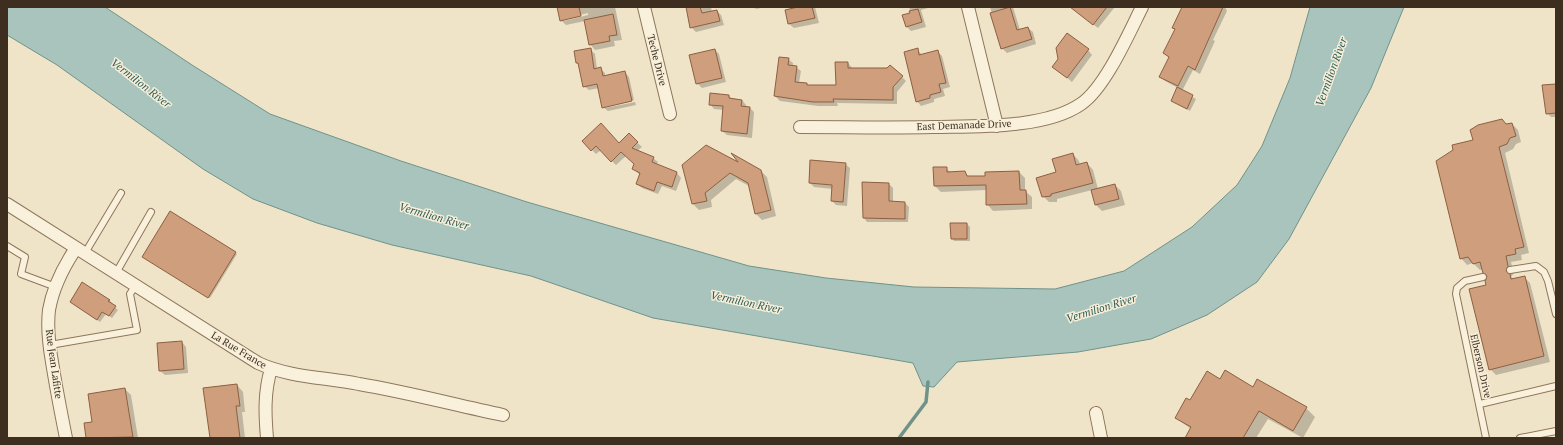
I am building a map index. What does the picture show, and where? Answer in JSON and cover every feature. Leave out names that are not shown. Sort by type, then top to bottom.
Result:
[{"type":"street","name":"Teche Drive","points":[[644,7],[670,114]]},
{"type":"street","points":[[968,7],[997,126]]},
{"type":"street","name":"East Demanade Drive","points":[[800,127],[997,126],[1044,118],[1068,111],[1081,104],[1089,97],[1103,78],[1142,7]]},
{"type":"street","name":"La Rue France","points":[[7,204],[258,363],[271,369],[310,378],[358,383],[503,415]]},
{"type":"street","name":"Rue Jean Lafitte","points":[[66,438],[50,345],[48,328],[49,311],[56,287],[66,263],[81,250]]},
{"type":"street","points":[[267,438],[266,399],[267,384],[271,369]]},
{"type":"street","points":[[1096,413],[1101,438]]},
{"type":"lane","points":[[81,250],[121,193]]},
{"type":"lane","points":[[116,273],[151,212]]},
{"type":"lane","points":[[7,246],[25,257],[21,274],[56,287]]},
{"type":"lane","points":[[1510,270],[1536,266],[1544,272],[1548,281],[1556,314]]},
{"type":"lane","name":"Elberson Drive","points":[[1483,277],[1465,281],[1457,288],[1456,300],[1480,404],[1486,438]]},
{"type":"lane","points":[[50,345],[137,330],[130,294],[136,285]]},
{"type":"lane","points":[[1480,404],[1556,386]]},
{"type":"lane","points":[[1520,438],[1556,431]]},
{"type":"water","name":"Vermilion River","points":[[7,7],[105,7],[192,65],[270,114],[401,161],[527,202],[749,266],[826,278],[914,287],[1055,289],[1124,271],[1192,227],[1237,185],[1262,146],[1290,78],[1310,7],[1404,7],[1371,88],[1289,239],[1257,282],[1207,315],[1151,339],[1078,352],[957,362],[934,387],[923,386],[913,363],[653,318],[531,276],[392,245],[317,223],[253,199],[203,169],[57,65],[7,35]]},
{"type":"building","points":[[557,7],[579,7],[581,16],[560,21]]},
{"type":"building","points":[[686,7],[700,7],[702,13],[717,10],[720,21],[690,28]]},
{"type":"building","points":[[798,7],[812,7],[815,18],[788,24],[785,10]]},
{"type":"building","points":[[1010,7],[1017,30],[1028,27],[1032,39],[1001,49],[990,13]]},
{"type":"building","points":[[1070,7],[1107,7],[1093,25]]},
{"type":"building","points":[[1182,7],[1223,7],[1195,70],[1188,66],[1178,86],[1159,77],[1169,57],[1163,53],[1175,29],[1172,28]]},
{"type":"building","points":[[918,9],[922,22],[906,27],[902,15],[910,13],[909,11]]},
{"type":"building","points":[[613,14],[617,35],[609,36],[610,41],[589,45],[584,20]]},
{"type":"building","points":[[1067,33],[1089,49],[1067,78],[1052,67],[1058,59],[1056,48]]},
{"type":"building","points":[[591,48],[594,69],[601,67],[603,76],[625,71],[632,101],[602,108],[597,84],[583,87],[574,51]]},
{"type":"building","points":[[918,48],[919,55],[938,50],[946,83],[939,84],[941,92],[930,95],[930,98],[916,102],[904,52]]},
{"type":"building","points":[[715,49],[722,78],[696,84],[689,55]]},
{"type":"building","points":[[779,57],[789,58],[788,65],[797,66],[795,82],[807,83],[807,85],[836,85],[835,62],[848,62],[848,68],[887,68],[890,65],[903,76],[893,87],[893,100],[833,99],[834,102],[813,102],[774,96]]},
{"type":"building","points":[[1556,84],[1556,113],[1546,114],[1542,85]]},
{"type":"building","points":[[1177,87],[1193,95],[1187,109],[1171,101]]},
{"type":"building","points":[[710,93],[729,95],[729,98],[742,100],[741,106],[750,107],[747,134],[721,131],[723,106],[709,105]]},
{"type":"building","points":[[1502,119],[1506,124],[1512,123],[1516,136],[1510,138],[1507,144],[1499,147],[1524,247],[1515,249],[1516,254],[1506,256],[1508,266],[1506,271],[1510,274],[1511,279],[1525,276],[1544,356],[1489,370],[1469,289],[1486,285],[1485,281],[1487,276],[1483,273],[1480,262],[1473,264],[1468,257],[1460,259],[1436,161],[1453,150],[1452,145],[1473,140],[1470,130],[1478,125]]},
{"type":"building","points":[[601,123],[619,143],[629,133],[638,142],[632,148],[654,157],[652,162],[677,172],[672,187],[657,182],[654,191],[636,184],[640,173],[632,169],[634,164],[621,152],[611,162],[596,146],[591,151],[582,141]]},
{"type":"building","points":[[706,145],[738,162],[731,153],[761,170],[771,210],[755,214],[748,183],[730,173],[705,193],[707,201],[692,204],[682,165]]},
{"type":"building","points":[[1073,153],[1076,165],[1087,162],[1093,183],[1051,194],[1051,196],[1042,197],[1036,178],[1056,172],[1052,159]]},
{"type":"building","points":[[810,160],[846,163],[843,202],[831,201],[832,185],[809,183]]},
{"type":"building","points":[[933,167],[947,167],[947,172],[965,171],[967,176],[985,176],[985,172],[1019,171],[1020,190],[1026,190],[1027,204],[986,205],[986,185],[934,186]]},
{"type":"building","points":[[862,182],[889,183],[889,201],[905,202],[905,219],[863,218]]},
{"type":"building","points":[[1115,184],[1119,199],[1095,205],[1091,190]]},
{"type":"building","points":[[170,211],[236,252],[208,298],[142,257]]},
{"type":"building","points":[[950,223],[967,223],[967,239],[951,239]]},
{"type":"building","points":[[82,282],[110,300],[108,301],[116,306],[109,316],[102,312],[97,320],[70,302]]},
{"type":"building","points":[[182,341],[184,369],[159,371],[157,343]]},
{"type":"building","points":[[1225,370],[1253,387],[1257,379],[1307,407],[1293,431],[1259,411],[1243,438],[1185,438],[1191,427],[1175,418],[1186,398],[1190,400],[1207,371],[1220,379]]},
{"type":"building","points":[[237,384],[240,406],[236,406],[240,438],[210,438],[203,388]]},
{"type":"building","points":[[125,388],[133,437],[86,438],[84,423],[92,422],[88,394]]},
{"type":"waterway","points":[[899,438],[926,402],[928,382]]}]
